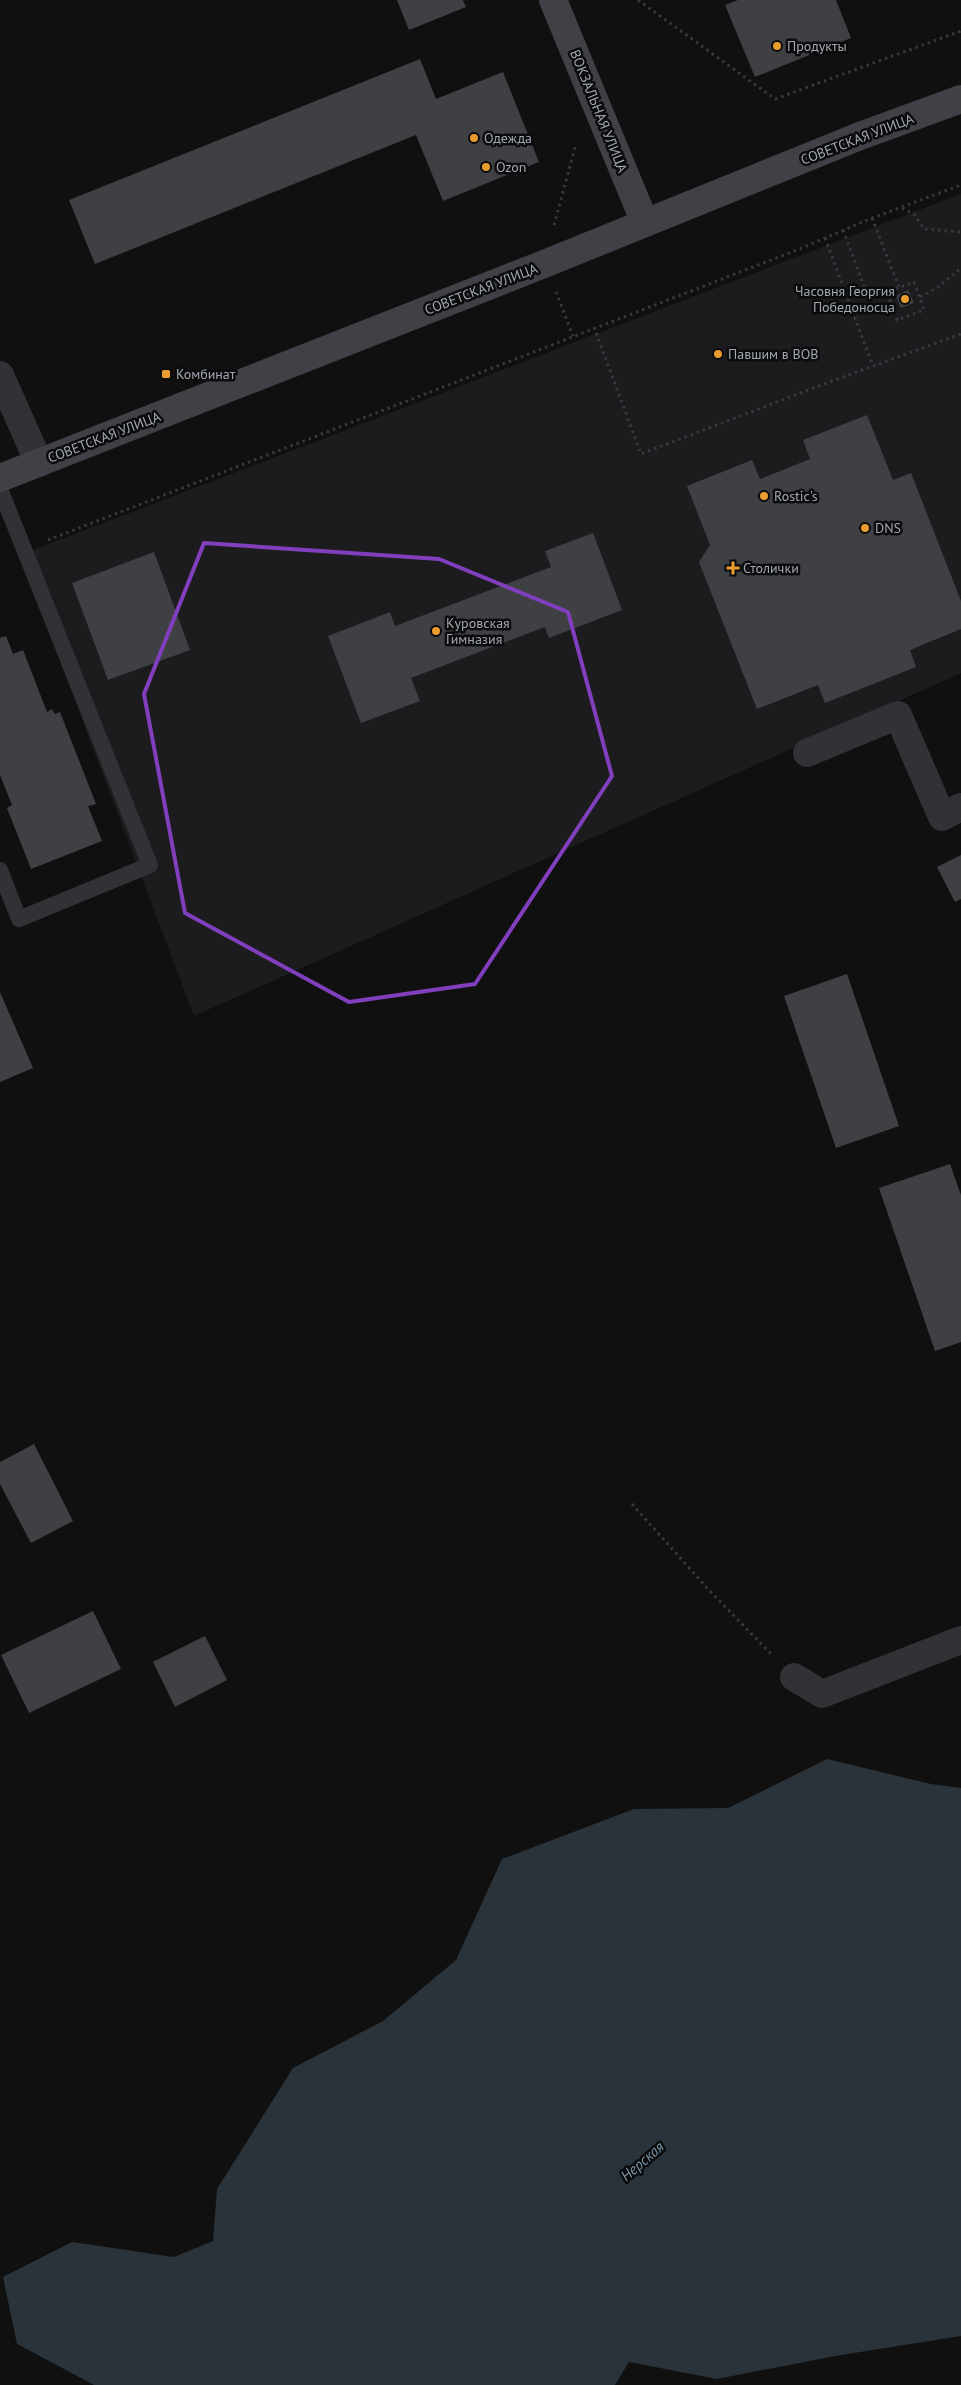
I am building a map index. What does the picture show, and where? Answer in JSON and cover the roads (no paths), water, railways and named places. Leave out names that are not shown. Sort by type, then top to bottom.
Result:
[{"type":"street","name":"ВОКЗАЛЬНАЯ УЛИЦА","points":[[553,0],[645,223]]},
{"type":"street","name":"СОВЕТСКАЯ УЛИЦА","points":[[0,478],[544,264],[860,136],[961,99]]},
{"type":"street","points":[[0,375],[38,463]]},
{"type":"street","points":[[807,754],[898,714],[942,817],[961,807]]},
{"type":"street","points":[[794,1678],[822,1694],[961,1640]]},
{"type":"lane","points":[[0,488],[150,865],[19,919],[0,870]]},
{"type":"water","name":"Нерская","points":[[827,1759],[931,1784],[961,1788],[961,2336],[835,2356],[717,2379],[629,2362],[615,2385],[94,2385],[17,2344],[3,2277],[72,2242],[174,2257],[213,2241],[217,2189],[293,2068],[383,2021],[456,1960],[502,1859],[634,1809],[728,1808]]},
{"type":"place","name":"Продукты","points":[[777,46]]},
{"type":"place","name":"Одежда","points":[[474,138]]},
{"type":"place","name":"Ozon","points":[[486,167]]},
{"type":"place","name":"Часовня Георгия Победоносца","points":[[905,299]]},
{"type":"place","name":"Павшим в ВОВ","points":[[718,354]]},
{"type":"place","name":"Комбинат","points":[[166,374]]},
{"type":"place","name":"Rostic's","points":[[764,496]]},
{"type":"place","name":"DNS","points":[[865,528]]},
{"type":"place","name":"Столички","points":[[733,568]]},
{"type":"place","name":"Куровская Гимназия","points":[[436,631]]}]
